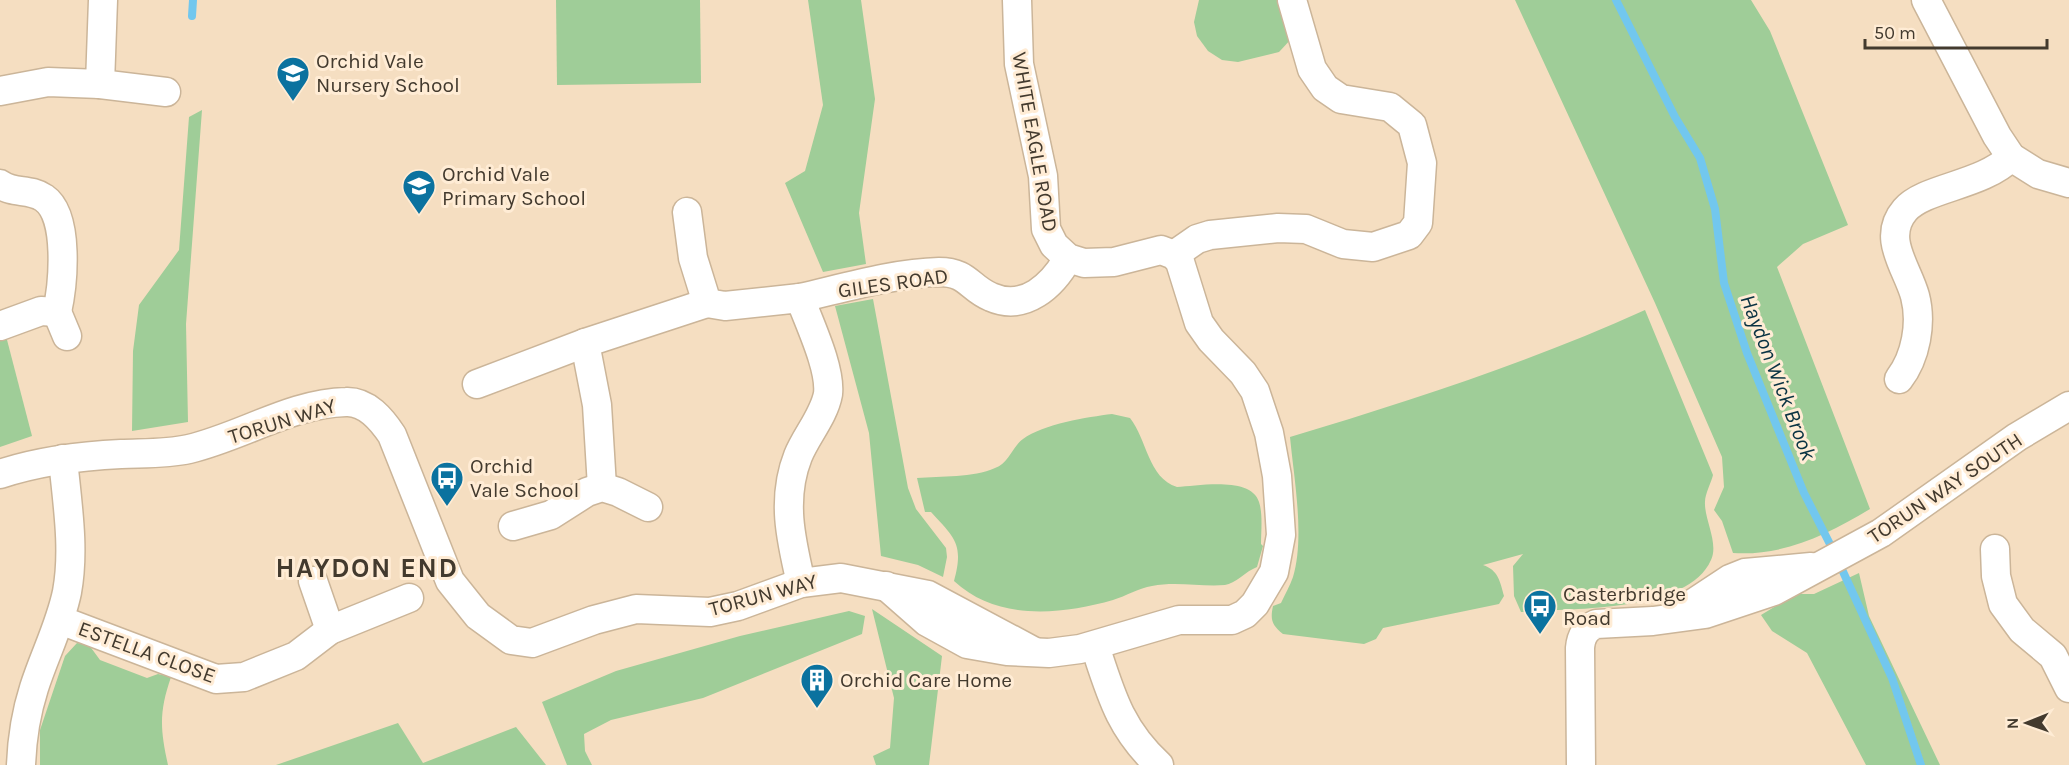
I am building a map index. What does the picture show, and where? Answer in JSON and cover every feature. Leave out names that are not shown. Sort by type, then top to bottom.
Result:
[{"type":"street","points":[[100,84],[103,0]]},
{"type":"street","name":"WHITE EAGLE ROAD","points":[[1017,0],[1019,64],[1043,176],[1046,229],[1054,245],[1068,258],[1084,262],[1099,262],[1161,250],[1174,255]]},
{"type":"street","points":[[1174,255],[1197,239],[1210,235],[1278,228],[1306,230],[1343,244],[1373,247],[1409,236],[1418,223],[1422,163],[1412,125],[1390,107],[1341,99],[1325,88],[1312,69],[1292,0]]},
{"type":"street","points":[[1926,0],[1997,136],[2011,157],[2038,174],[2069,183]]},
{"type":"street","points":[[0,91],[48,82],[100,84],[166,92]]},
{"type":"street","points":[[1899,379],[1913,357],[1916,299],[1894,244],[1898,220],[1906,208],[1920,200],[1988,174],[2011,157]]},
{"type":"street","points":[[0,184],[9,190],[42,197],[52,209],[60,236],[64,267],[62,324],[33,313],[0,326]]},
{"type":"street","points":[[477,384],[585,343],[707,303],[693,258],[687,212]]},
{"type":"street","name":"TORUN WAY","points":[[0,474],[63,459],[173,452],[208,444],[301,411],[332,403],[356,403],[381,419],[392,435],[434,546],[461,597],[499,632],[521,642],[548,639],[615,613],[636,609],[710,612],[738,606],[801,583],[841,578],[928,595],[1032,651],[1067,652],[1095,646],[1179,620],[1232,620],[1245,614],[1255,604],[1274,572],[1281,535],[1277,476],[1263,410],[1256,392],[1244,373],[1211,340],[1199,323],[1184,272],[1174,255]]},
{"type":"street","name":"GILES ROAD","points":[[707,303],[725,306],[800,298],[875,281],[937,272],[956,273],[990,297],[1024,300],[1050,285],[1068,258]]},
{"type":"street","points":[[800,298],[820,354],[828,395],[798,456],[789,490],[790,535],[801,583]]},
{"type":"street","points":[[585,343],[597,405],[602,487]]},
{"type":"street","name":"TORUN WAY SOUTH","points":[[1581,765],[1580,648],[1586,630],[1596,624],[1671,618],[1730,579],[1745,573],[1832,560],[1898,522],[2017,437],[2069,406]]},
{"type":"street","points":[[21,765],[22,740],[34,688],[60,620],[67,592],[69,566],[63,459]]},
{"type":"street","points":[[513,526],[551,515],[587,492],[602,487],[648,507]]},
{"type":"street","points":[[1995,549],[1996,576],[2003,604],[2022,630],[2053,656],[2069,688]]},
{"type":"street","points":[[313,581],[330,630]]},
{"type":"street","name":"ESTELLA CLOSE","points":[[60,620],[216,679],[230,680],[244,677],[296,656],[330,630],[409,598]]},
{"type":"street","points":[[1095,646],[1122,721],[1139,746],[1159,765]]},
{"type":"green space","points":[[556,0],[700,0],[701,83],[557,85]]},
{"type":"green space","points":[[808,0],[861,0],[875,99],[859,213],[866,264],[823,272],[785,183],[805,171],[823,105]]},
{"type":"green space","points":[[1199,0],[1281,0],[1293,37],[1279,52],[1238,62],[1222,60],[1208,51],[1197,36],[1194,22]]},
{"type":"green space","points":[[1515,0],[1751,0],[1770,31],[1848,225],[1803,244],[1777,267],[1870,509],[1805,542],[1770,551],[1733,553],[1722,521],[1714,510],[1724,487],[1722,457],[1655,303]]},
{"type":"green space","points":[[202,110],[186,324],[188,422],[132,431],[133,351],[139,305],[179,250],[189,117]]},
{"type":"green space","points":[[873,299],[908,488],[916,509],[946,548],[947,557],[943,577],[918,565],[881,556],[869,433],[835,306]]},
{"type":"green space","points":[[1645,310],[1713,475],[1706,496],[1705,509],[1713,553],[1711,560],[1698,577],[1678,590],[1654,599],[1597,608],[1521,612],[1514,596],[1513,566],[1523,554],[1483,565],[1492,570],[1500,581],[1504,596],[1499,604],[1383,628],[1376,639],[1364,644],[1283,634],[1276,628],[1272,619],[1273,606],[1281,603],[1292,580],[1298,544],[1298,508],[1290,437],[1514,364]]},
{"type":"green space","points":[[6,336],[32,436],[0,447],[0,338]]},
{"type":"green space","points":[[1112,414],[1130,418],[1154,467],[1167,482],[1177,487],[1223,484],[1246,489],[1254,494],[1260,507],[1261,544],[1263,546],[1257,567],[1225,585],[1152,586],[1093,605],[1051,611],[1009,609],[971,594],[954,581],[958,558],[955,542],[931,512],[925,512],[917,478],[967,475],[986,471],[1000,466],[1019,442],[1042,429],[1066,422]]},
{"type":"green space","points":[[1859,573],[1869,616],[1940,765],[1866,765],[1807,653],[1772,631],[1761,615],[1800,594],[1814,594]]},
{"type":"green space","points":[[872,609],[942,656],[929,765],[876,765],[873,756],[890,748],[894,698]]},
{"type":"green space","points":[[849,611],[865,616],[862,634],[703,698],[611,720],[584,734],[585,751],[592,765],[567,765],[542,702],[616,671],[740,636]]},
{"type":"green space","points":[[77,643],[89,645],[100,660],[147,678],[158,674],[171,677],[164,700],[162,721],[168,765],[40,765],[40,730],[65,656]]},
{"type":"green space","points":[[398,723],[423,763],[516,727],[546,765],[276,765]]},
{"type":"waterway","points":[[192,16],[193,0]]},
{"type":"waterway","name":"Haydon Wick Brook","points":[[1616,0],[1675,117],[1700,158],[1715,209],[1724,283],[1747,353],[1804,493],[1834,552]]},
{"type":"waterway","name":"Haydon Wick Brook","points":[[1839,563],[1892,678],[1921,765]]},
{"type":"place","name":"Orchid Vale Nursery School","points":[[293,102]]},
{"type":"place","name":"Orchid Vale Primary School","points":[[419,215]]},
{"type":"place","name":"Orchid Vale School","points":[[447,507]]},
{"type":"place","name":"Casterbridge Road","points":[[1540,635]]},
{"type":"place","name":"Orchid Care Home","points":[[817,709]]},
{"type":"district","name":"HAYDON END","points":[[367,568]]}]
